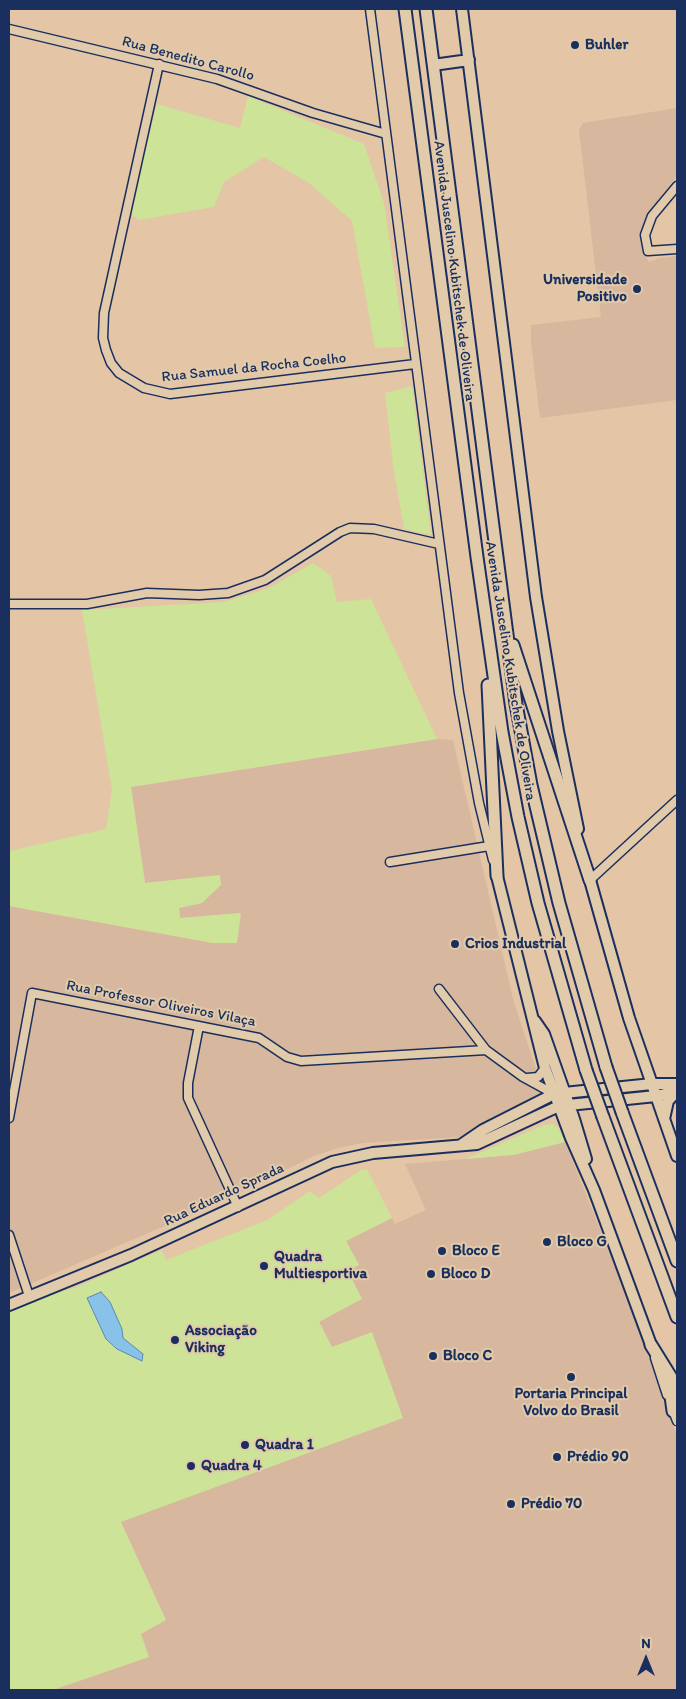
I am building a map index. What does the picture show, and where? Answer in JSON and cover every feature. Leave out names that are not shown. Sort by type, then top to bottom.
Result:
[{"type":"highway","name":"Avenida Juscelino Kubitschek de Oliveira","points":[[405,9],[477,556],[497,699],[518,817],[548,939],[586,1070],[677,1317]]},
{"type":"highway","name":"Avenida Juscelino Kubitschek de Oliveira","points":[[426,9],[503,614],[520,730],[537,812],[573,956],[606,1067],[677,1261]]},
{"type":"highway","points":[[477,556],[489,698],[497,876]]},
{"type":"highway","points":[[503,614],[590,880]]},
{"type":"highway","points":[[651,1345],[674,1382],[670,1389],[675,1416]]},
{"type":"main road","points":[[462,9],[538,608],[558,731],[590,880],[621,991],[677,1156]]},
{"type":"main road","points":[[433,65],[469,60]]},
{"type":"main road","points":[[497,876],[514,951],[533,1018],[535,1036],[545,1068],[559,1092]]},
{"type":"main road","points":[[533,1018],[544,1034],[559,1092],[651,1345]]},
{"type":"main road","points":[[460,1146],[482,1130],[559,1092],[652,1084],[677,1084]]},
{"type":"main road","points":[[664,1120],[668,1101],[677,1091]]},
{"type":"main road","name":"Rua Eduardo Sprada","points":[[9,1305],[131,1255],[332,1162],[366,1154],[460,1146],[487,1141],[564,1105],[656,1096],[677,1091]]},
{"type":"street","points":[[370,9],[415,364],[465,729],[497,876]]},
{"type":"street","name":"Rua Benedito Carollo","points":[[9,29],[232,83],[313,113],[386,134]]},
{"type":"street","name":"Rua Samuel da Rocha Coelho","points":[[159,64],[104,313],[106,350],[111,363],[119,373],[144,388],[170,394],[415,364]]},
{"type":"street","points":[[677,186],[648,222],[645,235],[648,251],[677,249]]},
{"type":"street","points":[[9,604],[76,604],[147,594],[200,595],[228,593],[265,580],[340,532],[350,528],[374,529],[439,544]]},
{"type":"street","points":[[590,880],[677,800]]},
{"type":"street","points":[[390,862],[489,846]]},
{"type":"street","points":[[439,989],[486,1050],[523,1077],[559,1092]]},
{"type":"street","name":"Rua Professor Oliveiros Vilaça","points":[[9,1118],[32,993],[259,1038],[287,1057],[308,1062],[486,1050]]},
{"type":"street","points":[[199,1026],[188,1083],[188,1098],[238,1207]]},
{"type":"street","points":[[523,1077],[538,1077],[545,1068]]},
{"type":"street","points":[[9,1235],[29,1296]]},
{"type":"street","points":[[651,1345],[675,1416]]},
{"type":"shaded area","name":"Universidade Positivo","points":[[677,108],[677,175],[648,218],[643,239],[645,255],[649,262],[660,258],[677,256],[677,400],[540,418],[531,342],[531,325],[601,317],[579,130],[583,123]]},
{"type":"shaded area","points":[[437,739],[453,740],[513,999],[543,1091],[460,1137],[363,1143],[338,1148],[314,1156],[227,1199],[9,1293],[9,906],[213,943],[241,913],[180,918],[179,908],[202,903],[220,875],[145,883],[131,787]]},
{"type":"shaded area","points":[[565,1142],[623,1287],[677,1435],[677,1690],[9,1690],[9,1565],[332,1347],[319,1321],[348,1271],[359,1265],[346,1241],[392,1218],[395,1224],[426,1210],[405,1164],[513,1155]]},
{"type":"green space","points":[[248,96],[364,144],[384,203],[405,347],[375,348],[352,221],[309,183],[264,157],[224,182],[214,207],[139,220],[130,213],[157,104],[240,128]]},
{"type":"green space","points":[[412,386],[431,535],[404,529],[393,465],[385,393]]},
{"type":"green space","points":[[313,563],[331,576],[337,602],[371,599],[437,739],[131,787],[145,883],[220,875],[221,885],[202,903],[179,908],[180,918],[241,913],[237,943],[213,943],[9,906],[9,851],[106,829],[112,790],[82,610],[224,602],[269,588]]},
{"type":"green space","points":[[552,1124],[559,1128],[565,1142],[513,1155],[465,1159],[544,1125]]},
{"type":"green space","name":"Associação Viking","points":[[367,1169],[392,1218],[346,1241],[359,1265],[348,1271],[362,1299],[319,1322],[332,1347],[372,1332],[403,1418],[121,1522],[166,1620],[141,1634],[149,1657],[53,1690],[9,1690],[9,1311],[33,1300],[77,1287],[161,1250],[166,1260],[267,1220],[310,1191],[319,1198],[361,1170]]},
{"type":"water","points":[[101,1292],[110,1302],[122,1329],[123,1338],[143,1354],[142,1361],[117,1349],[106,1339],[87,1298]]},
{"type":"place","name":"Buhler","points":[[575,45]]},
{"type":"place","name":"Universidade Positivo","points":[[637,289]]},
{"type":"place","name":"Crios Industrial","points":[[455,944]]},
{"type":"place","name":"Bloco G","points":[[547,1242]]},
{"type":"place","name":"Bloco E","points":[[442,1251]]},
{"type":"place","name":"Quadra Multiesportiva","points":[[264,1266]]},
{"type":"place","name":"Bloco D","points":[[431,1274]]},
{"type":"place","name":"Associação Viking","points":[[175,1340]]},
{"type":"place","name":"Bloco C","points":[[433,1356]]},
{"type":"place","name":"Portaria Principal Volvo do Brasil","points":[[571,1377]]},
{"type":"place","name":"Quadra 1","points":[[245,1445]]},
{"type":"place","name":"Prédio 90","points":[[557,1457]]},
{"type":"place","name":"Quadra 4","points":[[191,1466]]},
{"type":"place","name":"Prédio 70","points":[[511,1504]]}]
